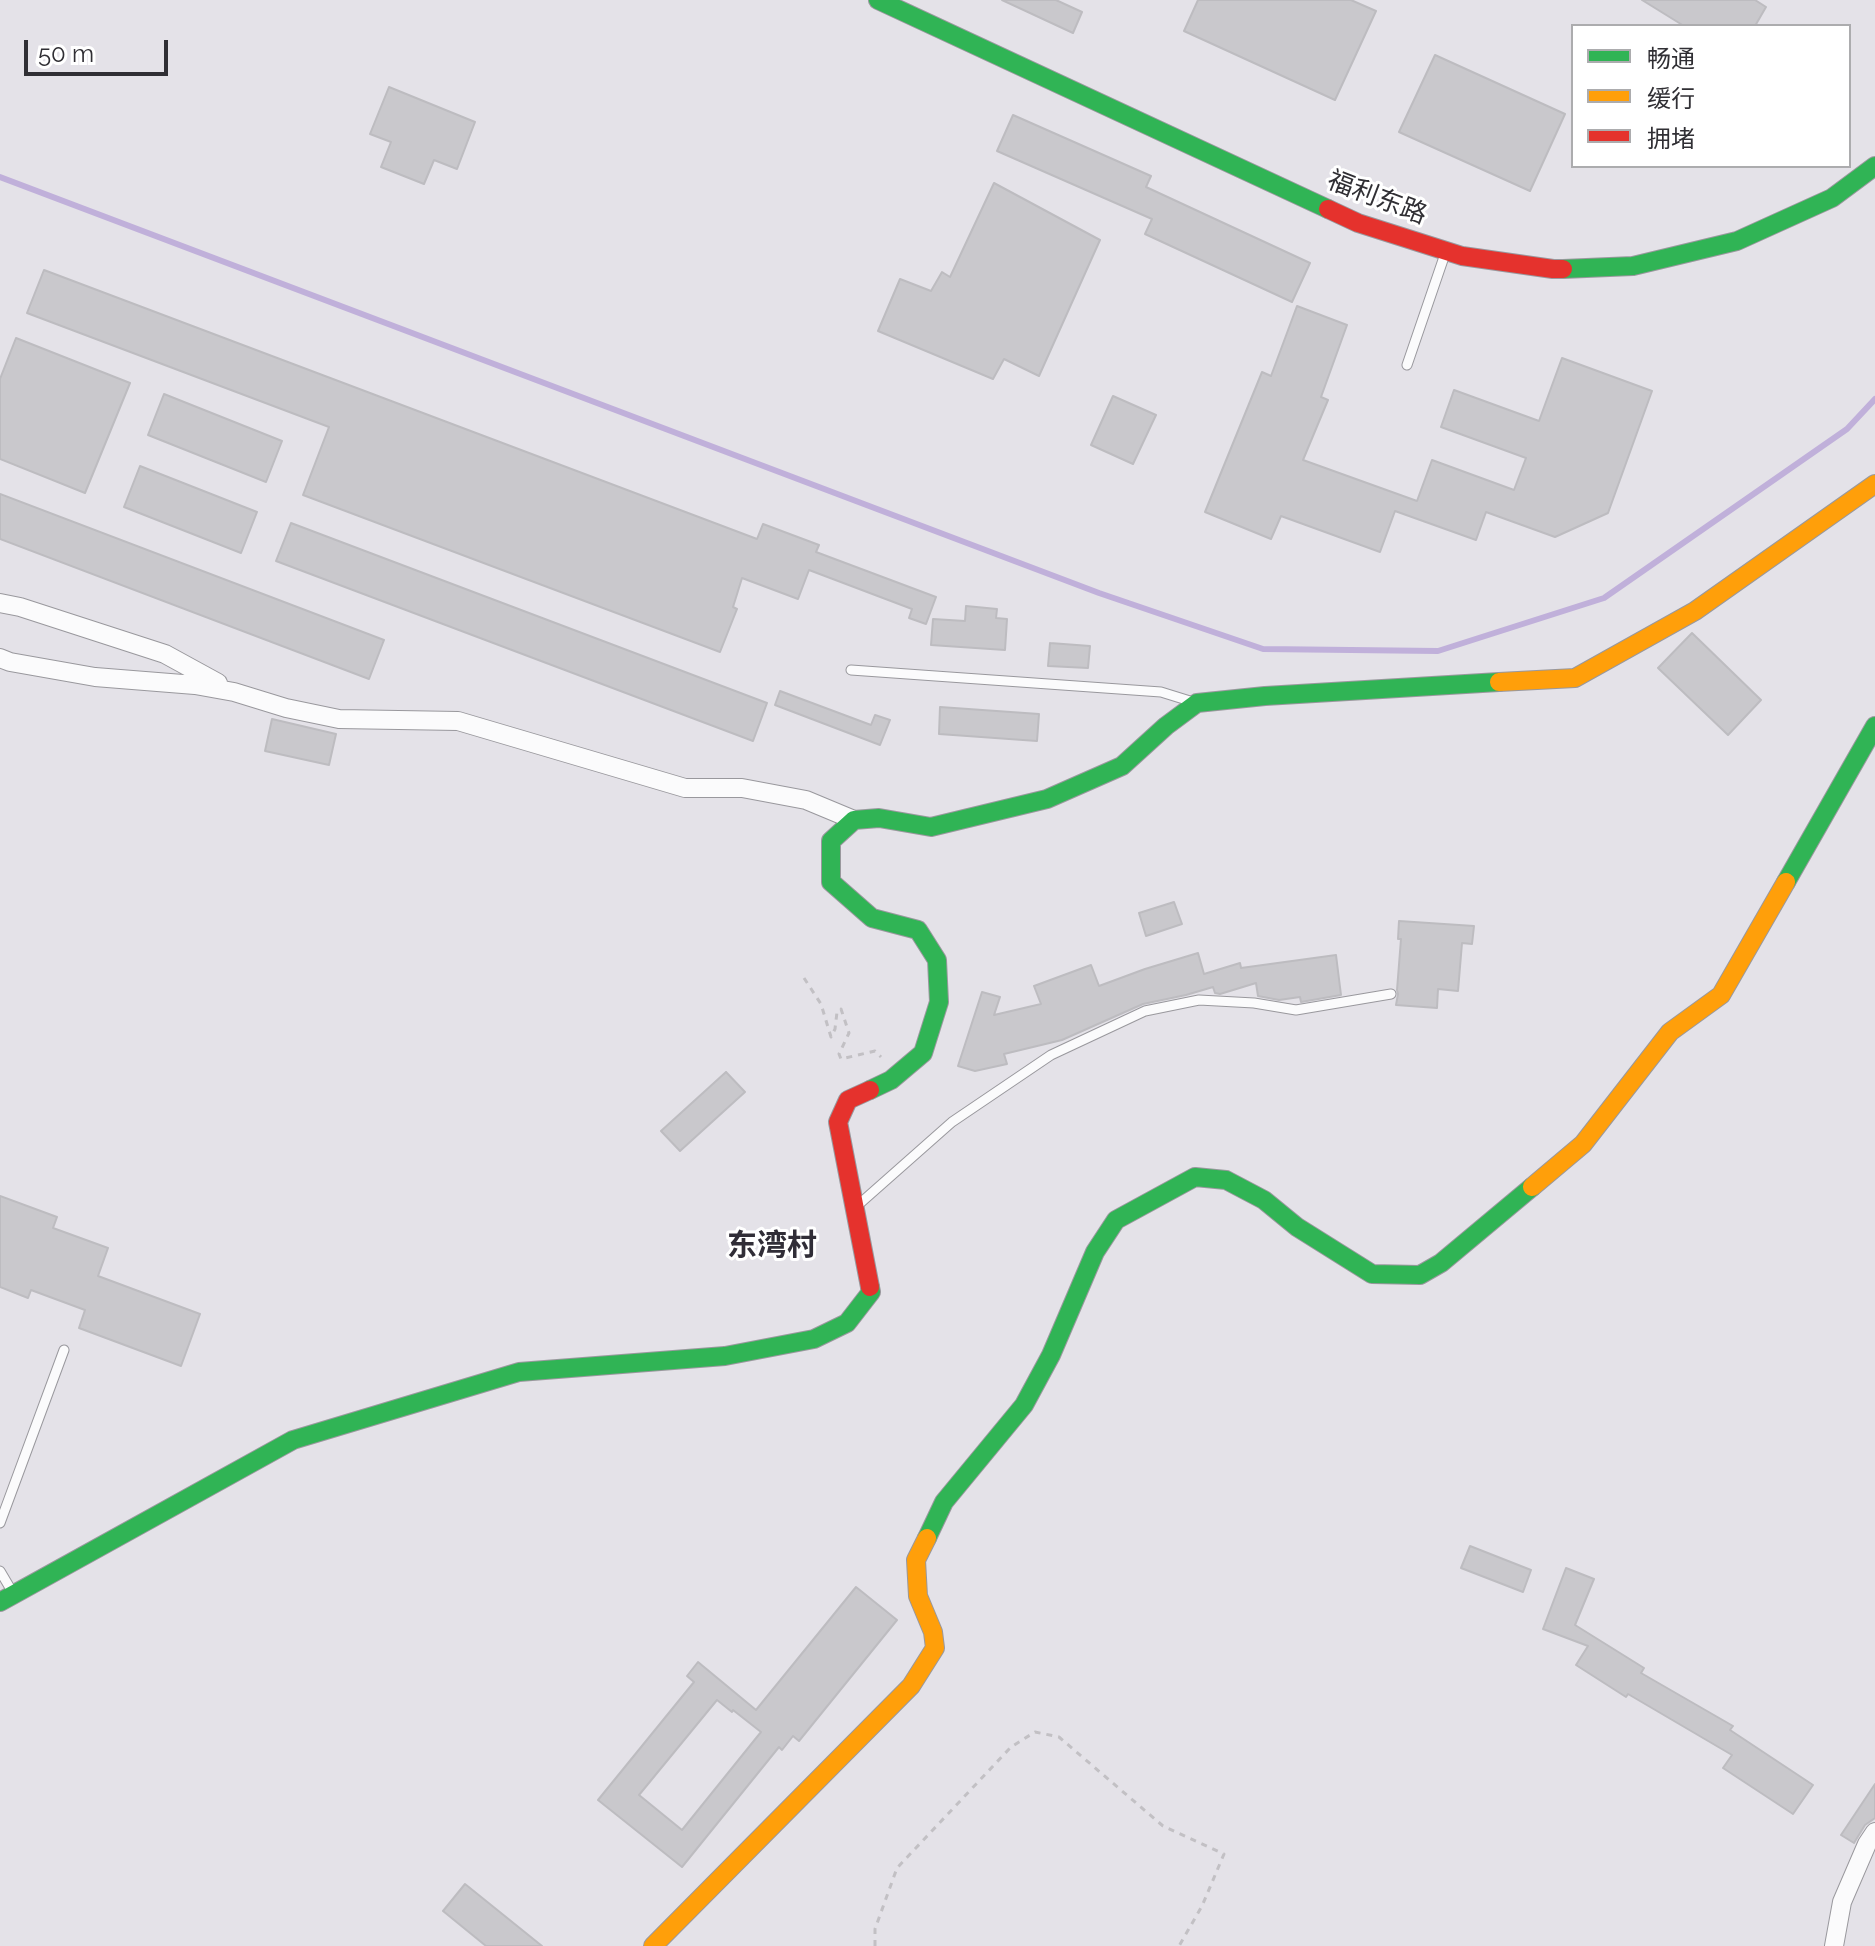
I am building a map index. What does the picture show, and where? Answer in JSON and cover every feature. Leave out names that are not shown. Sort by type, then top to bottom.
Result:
[{"type":"main road","name":"福利东路","points":[[878,0],[1358,223],[1462,256],[1553,269],[1633,266],[1737,241],[1832,198],[1875,166]]},
{"type":"main road","points":[[7,1598],[293,1440],[519,1372],[725,1356],[814,1339],[847,1323],[871,1292],[838,1122],[848,1100],[891,1080],[923,1053],[939,1002],[937,960],[918,930],[872,918],[831,882],[831,841],[854,820],[879,818],[931,827],[1047,799],[1122,766],[1197,703],[1265,696],[1575,678],[1695,611],[1875,484]]},
{"type":"main road","points":[[653,1946],[911,1686],[935,1648],[933,1632],[918,1596],[916,1560],[944,1502],[1024,1405],[1051,1355],[1095,1252],[1116,1220],[1195,1177],[1226,1180],[1264,1200],[1297,1227],[1372,1274],[1420,1275],[1441,1263],[1583,1144],[1670,1032],[1721,995],[1875,726]]},
{"type":"street","points":[[0,603],[165,654],[234,692]]},
{"type":"street","points":[[0,658],[95,677],[195,685],[234,692],[286,708],[339,719],[458,721],[685,788],[742,788],[806,800],[854,820]]},
{"type":"street","points":[[1834,1946],[1842,1902],[1875,1832]]},
{"type":"lane","points":[[1407,365],[1446,251]]},
{"type":"lane","points":[[851,670],[1161,692],[1197,703]]},
{"type":"lane","points":[[854,1208],[952,1122],[1051,1055],[1145,1011],[1199,1000],[1254,1003],[1296,1010],[1391,994]]},
{"type":"lane","points":[[0,1523],[64,1350]]},
{"type":"lane","points":[[0,1571],[7,1598]]},
{"type":"path","points":[[804,978],[821,1004],[831,1037],[837,1012],[841,1009],[849,1033],[839,1054],[841,1059],[875,1051],[898,1074]]},
{"type":"path","points":[[875,1946],[875,1929],[897,1868],[1011,1747],[1035,1732],[1059,1737],[1163,1826],[1224,1854],[1202,1906],[1179,1946]]},
{"type":"building","points":[[1002,0],[1056,0],[1082,12],[1073,33]]},
{"type":"building","points":[[1198,0],[1351,0],[1376,11],[1335,100],[1184,31]]},
{"type":"building","points":[[1642,0],[1755,0],[1766,7],[1756,24],[1681,24]]},
{"type":"building","points":[[1435,55],[1565,114],[1530,191],[1399,132]]},
{"type":"building","points":[[389,87],[475,122],[457,169],[434,160],[424,184],[381,167],[391,142],[370,134]]},
{"type":"building","points":[[1013,115],[1151,176],[1146,187],[1310,263],[1292,302],[1145,234],[1152,219],[997,151]]},
{"type":"building","points":[[994,183],[1100,240],[1039,376],[1004,359],[993,379],[878,331],[900,279],[931,291],[942,272],[950,277]]},
{"type":"building","points":[[44,270],[757,539],[763,524],[819,545],[816,552],[936,597],[926,624],[909,618],[912,609],[809,570],[798,599],[742,578],[733,607],[737,609],[720,652],[303,495],[329,427],[27,313]]},
{"type":"building","points":[[1297,306],[1347,325],[1321,397],[1328,400],[1303,460],[1417,501],[1432,460],[1514,490],[1526,458],[1441,427],[1454,390],[1539,421],[1562,358],[1652,391],[1608,513],[1555,537],[1486,512],[1476,540],[1395,511],[1380,552],[1281,516],[1271,539],[1205,512],[1262,372],[1271,376]]},
{"type":"building","points":[[16,338],[130,383],[85,493],[0,459],[0,379]]},
{"type":"building","points":[[164,394],[282,441],[266,482],[148,435]]},
{"type":"building","points":[[1113,396],[1156,415],[1133,464],[1091,445]]},
{"type":"building","points":[[140,466],[257,512],[241,553],[124,507]]},
{"type":"building","points":[[0,494],[384,640],[369,679],[0,539]]},
{"type":"building","points":[[291,523],[767,703],[753,741],[276,561]]},
{"type":"building","points":[[966,606],[997,609],[996,618],[1007,619],[1005,650],[931,645],[933,619],[965,621]]},
{"type":"building","points":[[1692,633],[1761,700],[1728,735],[1658,668]]},
{"type":"building","points":[[1050,643],[1090,646],[1088,668],[1048,666]]},
{"type":"building","points":[[780,691],[871,725],[875,715],[890,720],[880,745],[775,705]]},
{"type":"building","points":[[940,707],[1039,714],[1037,741],[939,734]]},
{"type":"building","points":[[272,719],[336,734],[329,765],[265,751]]},
{"type":"building","points":[[1174,902],[1182,924],[1146,936],[1139,913]]},
{"type":"building","points":[[1399,921],[1474,926],[1472,944],[1462,943],[1458,991],[1438,989],[1437,1008],[1396,1005],[1401,939],[1398,939]]},
{"type":"building","points":[[1198,953],[1204,974],[1240,963],[1241,968],[1336,955],[1341,995],[1301,1002],[1300,997],[1279,1000],[1258,996],[1256,983],[1220,994],[1215,993],[1213,987],[1143,1004],[1062,1040],[1004,1054],[1007,1064],[975,1071],[958,1066],[982,992],[1000,997],[994,1015],[1041,1004],[1034,986],[1091,965],[1099,986]]},
{"type":"building","points":[[726,1072],[745,1092],[680,1151],[661,1131]]},
{"type":"building","points":[[0,1196],[57,1217],[53,1228],[108,1248],[98,1276],[200,1314],[181,1366],[79,1328],[85,1310],[31,1290],[28,1298],[0,1287]]},
{"type":"building","points":[[1470,1546],[1531,1570],[1523,1592],[1461,1568]]},
{"type":"building","points":[[1566,1568],[1594,1579],[1575,1625],[1644,1668],[1641,1673],[1733,1726],[1730,1730],[1813,1785],[1793,1814],[1723,1768],[1732,1755],[1628,1694],[1626,1697],[1576,1665],[1588,1646],[1543,1629]]},
{"type":"building","points":[[856,1587],[897,1620],[799,1741],[793,1736],[782,1750],[779,1747],[682,1867],[598,1800],[694,1682],[687,1676],[698,1662],[756,1710]],"holes":[[[717,1700],[761,1732],[682,1830],[639,1795]]]},
{"type":"building","points":[[1875,1784],[1875,1818],[1865,1825],[1854,1843],[1841,1835]]},
{"type":"building","points":[[465,1884],[542,1946],[486,1946],[443,1911]]},
{"type":"waterway","points":[[0,177],[1099,593],[1263,649],[1438,651],[1604,598],[1847,429],[1875,399]]},
{"type":"traffic: fast","points":[[878,0],[1328,209]]},
{"type":"traffic: fast","points":[[1563,269],[1633,266],[1737,241],[1832,198],[1875,166]]},
{"type":"traffic: fast","points":[[870,1090],[891,1080],[923,1053],[939,1002],[937,960],[918,930],[872,918],[831,882],[831,841],[854,820],[879,818],[931,827],[1047,799],[1122,766],[1197,703],[1499,682]]},
{"type":"traffic: fast","points":[[1786,882],[1875,726]]},
{"type":"traffic: fast","points":[[927,1538],[944,1502],[1024,1405],[1051,1355],[1095,1252],[1116,1220],[1195,1177],[1226,1180],[1264,1200],[1297,1227],[1372,1274],[1420,1275],[1441,1263],[1532,1187]]},
{"type":"traffic: fast","points":[[0,1602],[293,1440],[519,1372],[725,1356],[814,1339],[847,1323],[871,1292],[870,1287]]},
{"type":"traffic: slow","points":[[1499,682],[1575,678],[1695,611],[1875,484]]},
{"type":"traffic: slow","points":[[1532,1187],[1583,1144],[1670,1032],[1721,995],[1786,882]]},
{"type":"traffic: slow","points":[[653,1946],[911,1686],[935,1648],[933,1632],[918,1596],[916,1560],[927,1538]]},
{"type":"traffic: jam","points":[[1328,209],[1358,223],[1462,256],[1563,269]]},
{"type":"traffic: jam","points":[[870,1090],[848,1100],[838,1122],[870,1287]]},
{"type":"district","name":"东湾村","points":[[772,1246]]}]
